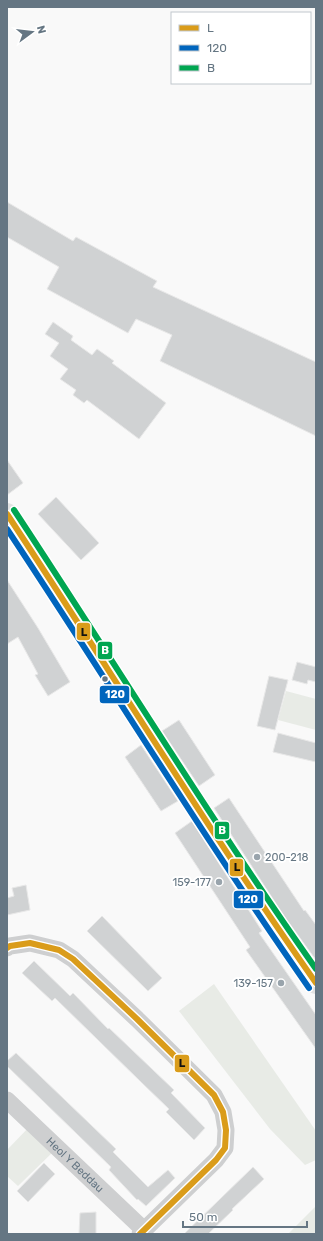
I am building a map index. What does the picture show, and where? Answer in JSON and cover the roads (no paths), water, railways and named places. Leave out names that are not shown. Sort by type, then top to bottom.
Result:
[{"type":"main road","points":[[7,514],[275,926],[316,983]]},
{"type":"street","points":[[7,948],[10,946],[30,943],[59,950],[73,959],[137,1019],[214,1095],[223,1112],[226,1130],[224,1148],[216,1160],[142,1232]]},
{"type":"street","name":"Heol Y Beddau","points":[[7,1100],[142,1232]]},
{"type":"place","name":"200-218","points":[[257,857]]},
{"type":"place","name":"159-177","points":[[219,882]]},
{"type":"place","name":"139-157","points":[[281,983]]}]
